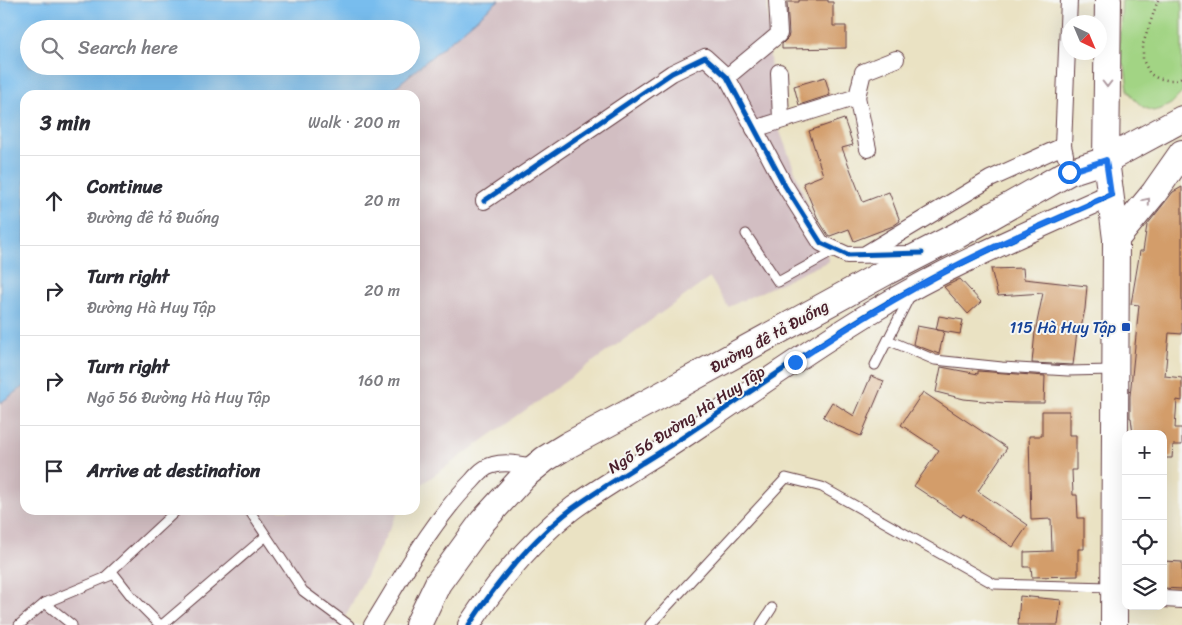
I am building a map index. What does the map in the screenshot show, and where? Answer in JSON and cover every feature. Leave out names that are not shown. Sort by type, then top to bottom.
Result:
[{"type":"main road","points":[[1108,0],[1106,160],[1116,239],[1115,370],[1118,594],[1114,625]]},
{"type":"main road","name":"Đường đê tả Đuống","points":[[418,625],[438,583],[478,529],[524,476],[568,445],[665,394],[886,272],[958,235],[1069,172],[1106,160],[1182,119]]},
{"type":"main road","points":[[1116,239],[1154,193],[1182,153]]},
{"type":"street","points":[[727,77],[779,34],[777,0]]},
{"type":"street","points":[[1069,0],[1063,146],[1069,172]]},
{"type":"street","points":[[484,201],[672,73],[705,57],[727,77],[786,186],[821,242],[847,255],[922,253]]},
{"type":"street","points":[[868,149],[857,97],[862,72],[896,59]]},
{"type":"street","points":[[779,72],[781,120]]},
{"type":"street","points":[[754,129],[857,97]]},
{"type":"street","points":[[865,255],[990,179],[1063,146]]},
{"type":"street","name":"Ngõ 56 Đường Hà Huy Tập","points":[[469,625],[500,581],[545,532],[573,508],[610,483],[834,336],[914,288],[986,251],[1111,195]]},
{"type":"street","points":[[372,625],[447,509],[483,470],[492,465],[503,463],[535,467]]},
{"type":"street","points":[[1167,600],[1182,600]]},
{"type":"lane","points":[[746,234],[778,282],[836,250]]},
{"type":"lane","points":[[875,365],[914,288]]},
{"type":"lane","points":[[888,340],[935,360],[1002,368],[1068,371],[1115,370]]},
{"type":"lane","points":[[650,625],[786,478],[822,487],[994,584],[1118,594]]},
{"type":"lane","points":[[103,579],[172,515]]},
{"type":"lane","points":[[252,515],[303,591],[349,625]]},
{"type":"lane","points":[[19,625],[45,602],[114,574],[132,597],[161,625],[266,536]]},
{"type":"lane","points":[[45,602],[72,625]]},
{"type":"lane","points":[[761,625],[772,608]]},
{"type":"path","points":[[1158,0],[1143,44],[1143,60],[1150,74],[1157,78],[1176,80],[1182,77]]},
{"type":"shaded area","points":[[499,0],[767,0],[773,113],[829,261],[728,307],[710,278],[420,485],[420,90],[392,90],[410,75],[420,75],[420,66]]},
{"type":"shaded area","points":[[20,389],[20,515],[396,515],[341,625],[0,625],[0,403]]},
{"type":"green space","points":[[1122,0],[1182,0],[1182,93],[1171,104],[1161,109],[1153,111],[1143,107],[1128,90],[1125,66],[1119,61]]},
{"type":"water","points":[[0,0],[499,0],[420,66],[420,20],[20,20],[20,75],[410,75],[392,90],[20,90],[20,389],[0,403]]},
{"type":"building","points":[[799,0],[828,0],[828,2],[833,2],[833,26],[846,26],[846,48],[782,49],[782,44],[789,34],[787,2],[799,2]]},
{"type":"building","points":[[825,77],[830,95],[799,105],[794,86]]},
{"type":"building","points":[[844,119],[853,145],[842,148],[863,202],[889,192],[900,221],[893,226],[854,241],[849,229],[830,236],[828,235],[818,219],[803,183],[823,175],[809,131]]},
{"type":"building","points":[[1182,187],[1182,334],[1169,333],[1165,376],[1182,378],[1182,401],[1177,400],[1175,428],[1182,428],[1182,445],[1173,445],[1172,458],[1167,458],[1167,430],[1132,430],[1130,418],[1130,396],[1139,305],[1131,304],[1140,251],[1143,251],[1147,225],[1173,192]]},
{"type":"building","points":[[1023,268],[1024,279],[1087,286],[1085,309],[1080,333],[1077,332],[1073,365],[1032,363],[1035,332],[1043,293],[998,296],[991,269]]},
{"type":"building","points":[[960,279],[981,302],[968,314],[944,287]]},
{"type":"building","points":[[939,316],[963,320],[960,334],[936,330]]},
{"type":"building","points":[[917,326],[944,331],[939,354],[913,344]]},
{"type":"building","points":[[941,367],[978,374],[978,371],[1045,376],[1044,403],[993,402],[964,399],[936,392]]},
{"type":"building","points":[[871,376],[884,381],[861,436],[823,417],[832,402],[854,416]]},
{"type":"building","points":[[923,392],[1007,448],[978,491],[1028,525],[1013,547],[963,514],[961,517],[914,486],[939,450],[901,425]]},
{"type":"building","points":[[1042,411],[1069,411],[1069,435],[1076,435],[1076,470],[1072,470],[1073,495],[1077,495],[1078,518],[1084,518],[1084,549],[1078,549],[1078,576],[1032,577],[1031,567],[1024,567],[1024,552],[1052,551],[1051,519],[1031,520],[1029,436],[1042,436]]},
{"type":"building","points":[[1167,561],[1182,562],[1182,589],[1167,588]]},
{"type":"building","points":[[1020,596],[1061,600],[1058,625],[1018,625]]},
{"type":"cycle path","points":[[484,201],[672,73],[705,57],[727,77],[785,186],[821,243],[847,255],[922,253]]},
{"type":"cycle path","points":[[469,625],[504,577],[529,547],[558,520],[590,496],[679,440],[875,310],[962,263],[1111,195]]},
{"type":"place","name":"115 Hà Huy Tập","points":[[1126,327]]},
{"type":"route","points":[[795,362],[876,310],[949,269],[1111,195],[1106,160],[1069,172]]}]
